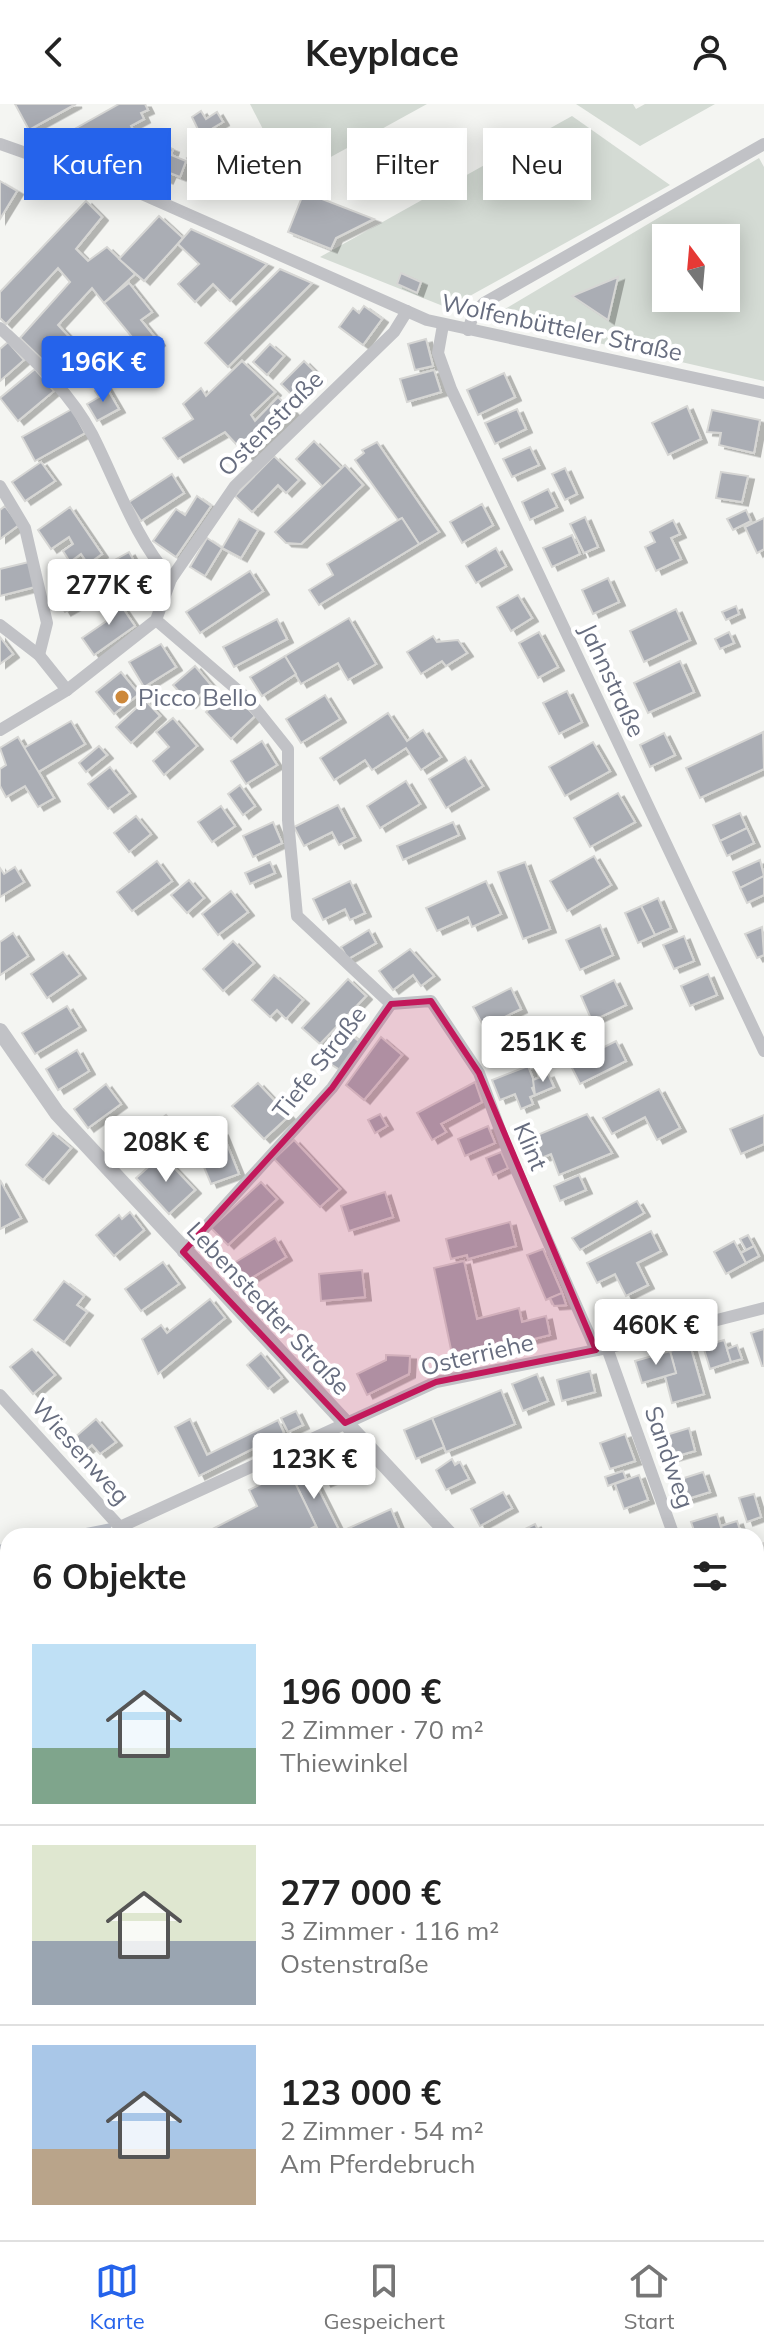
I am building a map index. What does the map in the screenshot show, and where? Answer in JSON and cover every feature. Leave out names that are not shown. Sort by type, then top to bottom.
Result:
[{"type":"street","name":"Wolfenbütteler Straße","points":[[0,144],[142,194],[443,325],[764,393]]},
{"type":"street","points":[[468,330],[474,313],[484,303],[764,144]]},
{"type":"street","name":"Ostenstraße","points":[[156,620],[171,579],[235,486],[394,332],[407,311]]},
{"type":"street","name":"Jahnstraße","points":[[443,325],[438,353],[451,389],[764,1051]]},
{"type":"street","points":[[0,328],[65,393],[90,432],[150,555],[171,579]]},
{"type":"street","points":[[0,486],[25,528],[47,623],[39,655]]},
{"type":"street","points":[[0,730],[67,690],[156,620],[248,699],[288,749],[288,820],[297,916],[391,1004]]},
{"type":"street","points":[[0,625],[39,655],[67,690]]},
{"type":"street","name":"Klint","points":[[391,1004],[431,1001],[479,1073],[507,1149],[602,1349]]},
{"type":"street","name":"Tiefe Straße","points":[[183,1252],[332,1088],[391,1004]]},
{"type":"street","name":"Lebenstedter Straße","points":[[0,1031],[57,1113],[183,1252],[443,1528]]},
{"type":"street","name":"Osterriehe","points":[[130,1528],[436,1382],[602,1349],[764,1308]]},
{"type":"street","name":"Sandweg","points":[[602,1349],[671,1528]]},
{"type":"street","name":"Wiesenweg","points":[[0,1395],[121,1528]]},
{"type":"highlighted area","points":[[431,1001],[479,1073],[596,1350],[436,1382],[345,1423],[183,1252],[332,1088],[391,1004]]},
{"type":"shaded area","points":[[250,104],[427,104],[383,128],[347,128],[347,148],[331,157],[331,128],[262,128]]},
{"type":"shaded area","points":[[576,104],[633,104],[636,109],[645,104],[715,104],[640,146]]},
{"type":"shaded area","points":[[572,116],[589,128],[551,128]]},
{"type":"shaded area","points":[[591,129],[670,185],[448,308],[320,257],[422,200],[467,200],[467,175],[483,166],[483,200],[591,200]]},
{"type":"shaded area","points":[[759,158],[764,167],[764,381],[490,318]]},
{"type":"building","points":[[15,104],[76,104],[33,128],[28,128]]},
{"type":"building","points":[[119,104],[145,104],[148,110],[141,113],[144,119],[132,128],[76,128]]},
{"type":"building","points":[[201,111],[206,119],[217,112],[223,122],[213,128],[197,128],[192,117]]},
{"type":"building","points":[[171,155],[186,161],[180,177],[171,173]]},
{"type":"building","points":[[0,181],[17,191],[0,219]]},
{"type":"building","points":[[301,200],[325,200],[374,219],[336,238],[331,249],[288,232]]},
{"type":"building","points":[[86,201],[102,217],[76,249],[88,261],[107,247],[135,274],[104,303],[92,288],[58,325],[73,341],[48,365],[20,338],[70,282],[58,268],[6,324],[0,318],[0,292]]},
{"type":"building","points":[[159,216],[183,238],[144,281],[119,259]]},
{"type":"building","points":[[191,229],[267,264],[230,301],[213,284],[195,302],[178,284],[199,264],[178,244]]},
{"type":"building","points":[[280,269],[312,283],[228,367],[205,343]]},
{"type":"building","points":[[401,273],[421,282],[417,293],[397,284]]},
{"type":"building","points":[[618,277],[608,320],[572,296]]},
{"type":"building","points":[[129,283],[152,312],[141,320],[159,342],[145,353],[104,303]]},
{"type":"building","points":[[364,306],[382,319],[363,345],[339,327],[353,308],[359,313]]},
{"type":"building","points":[[426,339],[433,366],[415,370],[408,344]]},
{"type":"building","points":[[8,342],[24,360],[0,381],[0,349]]},
{"type":"building","points":[[270,344],[284,356],[267,375],[253,362]]},
{"type":"building","points":[[242,361],[275,392],[251,415],[255,421],[278,397],[294,413],[248,457],[225,432],[178,459],[163,438],[193,419],[183,404],[201,388],[206,396]]},
{"type":"building","points":[[304,361],[320,377],[297,400],[281,384]]},
{"type":"building","points":[[35,369],[54,391],[18,421],[0,398]]},
{"type":"building","points":[[434,370],[441,392],[407,402],[400,379]]},
{"type":"building","points":[[504,373],[515,397],[478,415],[467,390]]},
{"type":"building","points":[[105,385],[119,409],[97,421],[87,404],[99,397],[95,391]]},
{"type":"building","points":[[687,406],[701,439],[668,455],[652,423]]},
{"type":"building","points":[[72,409],[85,433],[35,461],[22,437]]},
{"type":"building","points":[[517,409],[526,429],[495,444],[485,423]]},
{"type":"building","points":[[712,410],[760,420],[754,453],[719,445],[721,433],[707,432]]},
{"type":"building","points":[[314,441],[342,469],[323,487],[296,459]]},
{"type":"building","points":[[377,442],[439,532],[419,544],[355,460],[364,453],[362,450]]},
{"type":"building","points":[[530,447],[539,465],[512,477],[503,459]]},
{"type":"building","points":[[274,456],[299,480],[286,493],[278,485],[252,512],[235,496]]},
{"type":"building","points":[[41,462],[55,481],[25,501],[12,482]]},
{"type":"building","points":[[345,465],[363,485],[301,544],[286,543],[275,532]]},
{"type":"building","points":[[565,468],[577,494],[565,500],[552,474]]},
{"type":"building","points":[[721,472],[748,476],[742,502],[716,498]]},
{"type":"building","points":[[172,474],[184,493],[141,521],[129,502]]},
{"type":"building","points":[[548,489],[557,507],[530,520],[522,502]]},
{"type":"building","points":[[197,496],[211,506],[176,557],[153,541],[176,509],[185,515]]},
{"type":"building","points":[[482,504],[493,525],[462,543],[450,522]]},
{"type":"building","points":[[5,506],[19,525],[0,539],[0,510]]},
{"type":"building","points":[[70,507],[102,554],[88,564],[81,554],[70,562],[63,551],[73,544],[69,537],[51,549],[38,530]]},
{"type":"building","points":[[746,510],[751,521],[733,530],[727,519]]},
{"type":"building","points":[[585,517],[598,547],[584,553],[570,524]]},
{"type":"building","points":[[402,518],[419,544],[319,605],[309,590],[333,575],[327,564]]},
{"type":"building","points":[[764,518],[764,549],[757,553],[745,527]]},
{"type":"building","points":[[239,519],[258,530],[241,558],[222,548]]},
{"type":"building","points":[[673,520],[680,534],[671,538],[681,559],[656,571],[645,547],[655,542],[650,532]]},
{"type":"building","points":[[572,535],[580,554],[552,567],[543,548]]},
{"type":"building","points":[[207,538],[222,548],[205,576],[190,567]]},
{"type":"building","points":[[496,548],[506,566],[476,583],[466,566]]},
{"type":"building","points":[[129,552],[145,581],[120,595],[104,566]]},
{"type":"building","points":[[29,562],[35,587],[0,596],[0,569]]},
{"type":"building","points":[[94,569],[106,589],[65,612],[53,592]]},
{"type":"building","points":[[250,571],[263,591],[200,633],[186,612]]},
{"type":"building","points":[[608,578],[619,602],[593,614],[582,590]]},
{"type":"building","points":[[518,595],[532,618],[511,631],[497,607]]},
{"type":"building","points":[[116,598],[135,626],[94,655],[82,638],[108,620],[100,609]]},
{"type":"building","points":[[736,606],[739,614],[726,620],[722,612]]},
{"type":"building","points":[[676,609],[690,640],[644,662],[630,631]]},
{"type":"building","points":[[349,618],[376,664],[348,680],[338,663],[301,684],[285,656]]},
{"type":"building","points":[[277,619],[287,639],[234,667],[223,647]]},
{"type":"building","points":[[539,632],[558,667],[538,678],[519,643]]},
{"type":"building","points":[[729,632],[734,643],[720,649],[715,639]]},
{"type":"building","points":[[433,636],[437,642],[458,640],[467,653],[446,666],[442,661],[421,674],[407,652]]},
{"type":"building","points":[[0,637],[13,654],[0,664]]},
{"type":"building","points":[[161,644],[176,667],[144,687],[129,662]]},
{"type":"building","points":[[285,656],[296,674],[262,696],[250,677]]},
{"type":"building","points":[[680,661],[694,692],[648,713],[634,683]]},
{"type":"building","points":[[195,666],[211,685],[190,704],[173,685]]},
{"type":"building","points":[[121,672],[139,694],[114,714],[96,692]]},
{"type":"building","points":[[230,690],[255,716],[231,739],[206,712]]},
{"type":"building","points":[[567,691],[582,722],[559,734],[543,703]]},
{"type":"building","points":[[325,695],[340,719],[301,743],[286,719]]},
{"type":"building","points":[[145,700],[160,716],[131,743],[116,727]]},
{"type":"building","points":[[388,713],[407,741],[423,730],[441,757],[421,770],[406,748],[372,770],[365,760],[334,780],[320,758]]},
{"type":"building","points":[[173,718],[197,746],[164,775],[153,761],[169,747],[156,732]]},
{"type":"building","points":[[71,721],[85,744],[38,772],[24,748]]},
{"type":"building","points":[[763,732],[764,769],[700,798],[686,768]]},
{"type":"building","points":[[664,733],[675,755],[650,767],[640,745]]},
{"type":"building","points":[[18,737],[54,798],[38,807],[25,786],[6,797],[0,786],[0,769],[6,765],[0,748]]},
{"type":"building","points":[[262,741],[277,765],[246,784],[231,761]]},
{"type":"building","points":[[593,742],[610,771],[565,796],[549,767]]},
{"type":"building","points":[[99,746],[107,755],[86,772],[79,763]]},
{"type":"building","points":[[465,757],[483,786],[446,808],[429,779]]},
{"type":"building","points":[[110,767],[130,793],[108,809],[88,784]]},
{"type":"building","points":[[406,781],[420,804],[380,828],[367,806]]},
{"type":"building","points":[[240,785],[255,806],[243,815],[228,794]]},
{"type":"building","points":[[618,793],[635,822],[590,847],[574,818]]},
{"type":"building","points":[[338,805],[355,837],[339,845],[332,832],[304,846],[294,827]]},
{"type":"building","points":[[221,806],[235,826],[212,842],[198,822]]},
{"type":"building","points":[[740,813],[747,828],[720,841],[713,825]]},
{"type":"building","points":[[136,816],[151,834],[129,852],[114,833]]},
{"type":"building","points":[[273,822],[282,843],[253,857],[243,836]]},
{"type":"building","points":[[453,822],[459,835],[403,860],[397,846]]},
{"type":"building","points":[[747,828],[754,843],[727,856],[720,841]]},
{"type":"building","points":[[594,856],[611,885],[567,911],[550,881]]},
{"type":"building","points":[[760,860],[764,876],[740,888],[733,872]]},
{"type":"building","points":[[157,861],[172,881],[132,911],[117,892]]},
{"type":"building","points":[[270,862],[275,873],[250,884],[245,873]]},
{"type":"building","points":[[525,862],[550,929],[523,939],[498,872]]},
{"type":"building","points":[[15,867],[24,882],[0,897],[0,868],[4,874]]},
{"type":"building","points":[[764,876],[764,895],[747,903],[740,888]]},
{"type":"building","points":[[189,880],[204,898],[187,913],[171,895]]},
{"type":"building","points":[[350,881],[365,913],[350,920],[345,909],[323,920],[313,899]]},
{"type":"building","points":[[486,881],[501,914],[472,927],[468,917],[437,931],[426,908]]},
{"type":"building","points":[[231,891],[248,912],[218,935],[202,914]]},
{"type":"building","points":[[658,898],[671,928],[655,935],[641,906]]},
{"type":"building","points":[[641,906],[655,935],[638,943],[625,913]]},
{"type":"building","points":[[600,925],[613,955],[580,970],[566,940]]},
{"type":"building","points":[[762,927],[764,955],[757,958],[745,934]]},
{"type":"building","points":[[369,930],[376,943],[348,959],[341,947]]},
{"type":"building","points":[[13,933],[28,956],[0,975],[0,942]]},
{"type":"building","points":[[684,936],[694,961],[674,969],[663,945]]},
{"type":"building","points":[[233,941],[254,963],[223,991],[203,969]]},
{"type":"building","points":[[410,949],[434,976],[421,986],[413,975],[393,990],[379,971]]},
{"type":"building","points":[[63,952],[80,975],[47,998],[31,974]]},
{"type":"building","points":[[708,974],[717,995],[690,1006],[681,986]]},
{"type":"building","points":[[274,975],[303,1000],[286,1019],[277,1010],[270,1017],[252,1000]]},
{"type":"building","points":[[348,979],[366,996],[320,1044],[302,1028]]},
{"type":"building","points":[[614,980],[626,1005],[592,1021],[581,996]]},
{"type":"building","points":[[511,988],[521,1009],[484,1027],[473,1007]]},
{"type":"building","points":[[67,1006],[80,1027],[35,1054],[22,1033]]},
{"type":"building","points":[[542,1020],[551,1039],[518,1055],[509,1035]]},
{"type":"building","points":[[350,1034],[360,1042],[340,1070],[329,1063]]},
{"type":"building","points":[[381,1037],[402,1055],[364,1100],[346,1085]]},
{"type":"building","points":[[616,1041],[626,1061],[580,1084],[570,1064]]},
{"type":"building","points":[[77,1050],[89,1071],[58,1090],[46,1069]]},
{"type":"building","points":[[528,1066],[536,1086],[532,1088],[535,1095],[530,1097],[533,1104],[521,1109],[515,1094],[500,1100],[492,1080]]},
{"type":"building","points":[[548,1074],[554,1087],[535,1095],[533,1080]]},
{"type":"building","points":[[475,1082],[482,1102],[441,1124],[446,1132],[432,1140],[417,1113]]},
{"type":"building","points":[[258,1083],[289,1116],[264,1139],[232,1106]]},
{"type":"building","points":[[106,1084],[121,1104],[88,1128],[74,1109]]},
{"type":"building","points":[[659,1089],[680,1128],[657,1140],[645,1117],[612,1134],[603,1118]]},
{"type":"building","points":[[380,1114],[387,1126],[375,1133],[368,1120]]},
{"type":"building","points":[[587,1114],[612,1153],[559,1175],[551,1154],[529,1163],[521,1142]]},
{"type":"building","points":[[166,1115],[184,1137],[152,1164],[134,1141]]},
{"type":"building","points":[[764,1115],[764,1144],[741,1154],[730,1129]]},
{"type":"building","points":[[488,1126],[495,1143],[465,1156],[458,1139]]},
{"type":"building","points":[[222,1132],[239,1174],[211,1184],[194,1143]]},
{"type":"building","points":[[53,1133],[71,1148],[43,1180],[26,1165]]},
{"type":"building","points":[[294,1140],[340,1189],[320,1207],[274,1159]]},
{"type":"building","points":[[501,1152],[508,1168],[493,1175],[486,1158]]},
{"type":"building","points":[[162,1155],[195,1190],[169,1214],[136,1178]]},
{"type":"building","points":[[579,1175],[586,1190],[560,1201],[554,1186]]},
{"type":"building","points":[[0,1180],[21,1218],[0,1229]]},
{"type":"building","points":[[261,1182],[277,1199],[228,1245],[211,1228]]},
{"type":"building","points":[[385,1192],[393,1217],[349,1231],[341,1206]]},
{"type":"building","points":[[637,1201],[644,1213],[580,1250],[572,1238]]},
{"type":"building","points":[[130,1212],[144,1230],[114,1256],[96,1235],[119,1215],[122,1219]]},
{"type":"building","points":[[510,1222],[516,1246],[468,1259],[467,1255],[451,1259],[446,1239]]},
{"type":"building","points":[[651,1231],[661,1251],[637,1263],[648,1285],[626,1296],[615,1274],[597,1283],[587,1263]]},
{"type":"building","points":[[748,1235],[754,1246],[746,1250],[740,1239]]},
{"type":"building","points":[[275,1238],[286,1257],[240,1285],[229,1266]]},
{"type":"building","points":[[734,1241],[746,1263],[726,1274],[714,1252]]},
{"type":"building","points":[[754,1246],[759,1256],[746,1263],[741,1253]]},
{"type":"building","points":[[543,1249],[562,1293],[546,1300],[527,1255]]},
{"type":"building","points":[[464,1261],[477,1319],[519,1308],[522,1322],[546,1316],[550,1335],[453,1359],[434,1268]]},
{"type":"building","points":[[163,1262],[179,1284],[141,1311],[125,1289]]},
{"type":"building","points":[[362,1270],[365,1297],[321,1301],[319,1274]]},
{"type":"building","points":[[64,1281],[84,1296],[77,1305],[87,1312],[64,1342],[34,1320]]},
{"type":"building","points":[[562,1293],[566,1305],[554,1306],[550,1298]]},
{"type":"building","points":[[210,1299],[225,1318],[158,1374],[142,1339],[161,1325],[167,1333]]},
{"type":"building","points":[[764,1329],[764,1366],[762,1366],[751,1333]]},
{"type":"building","points":[[724,1340],[731,1362],[710,1369],[703,1346]]},
{"type":"building","points":[[690,1345],[704,1394],[672,1403],[665,1376],[676,1373],[670,1351]]},
{"type":"building","points":[[737,1345],[742,1359],[731,1362],[727,1349]]},
{"type":"building","points":[[32,1349],[55,1375],[33,1394],[10,1367]]},
{"type":"building","points":[[670,1351],[676,1373],[642,1383],[635,1361]]},
{"type":"building","points":[[261,1353],[282,1378],[268,1389],[247,1365]]},
{"type":"building","points":[[386,1355],[410,1356],[409,1374],[367,1395],[357,1374],[386,1360]]},
{"type":"building","points":[[590,1371],[595,1392],[562,1401],[557,1380]]},
{"type":"building","points":[[537,1374],[548,1401],[523,1411],[512,1384]]},
{"type":"building","points":[[501,1390],[515,1424],[446,1452],[432,1418]]},
{"type":"building","points":[[296,1411],[303,1425],[288,1432],[281,1418]]},
{"type":"building","points":[[432,1418],[444,1447],[416,1459],[404,1430]]},
{"type":"building","points":[[96,1419],[116,1442],[100,1454],[92,1445],[85,1451],[74,1438]]},
{"type":"building","points":[[190,1419],[207,1455],[278,1420],[284,1433],[199,1476],[175,1427]]},
{"type":"building","points":[[689,1428],[695,1451],[670,1458],[663,1436]]},
{"type":"building","points":[[625,1434],[635,1461],[610,1469],[600,1443]]},
{"type":"building","points":[[345,1444],[357,1469],[325,1483],[313,1458]]},
{"type":"building","points":[[452,1459],[455,1465],[460,1462],[469,1479],[446,1490],[436,1470]]},
{"type":"building","points":[[305,1462],[338,1528],[317,1528],[289,1470]]},
{"type":"building","points":[[289,1470],[316,1526],[214,1528],[257,1506],[249,1490]]},
{"type":"building","points":[[623,1471],[626,1479],[608,1486],[605,1477]]},
{"type":"building","points":[[703,1472],[710,1492],[684,1500],[678,1480]]},
{"type":"building","points":[[639,1475],[648,1500],[624,1509],[615,1484]]},
{"type":"building","points":[[503,1492],[512,1508],[480,1526],[471,1509]]},
{"type":"building","points":[[754,1494],[761,1517],[747,1522],[739,1498]]},
{"type":"building","points":[[391,1509],[399,1528],[349,1528]]},
{"type":"building","points":[[717,1514],[721,1528],[693,1528],[691,1522]]},
{"type":"building","points":[[737,1521],[739,1528],[722,1528]]},
{"type":"waterway","points":[[99,1528],[109,1526]]},
{"type":"place","name":"Picco Bello","points":[[122,697]]}]
